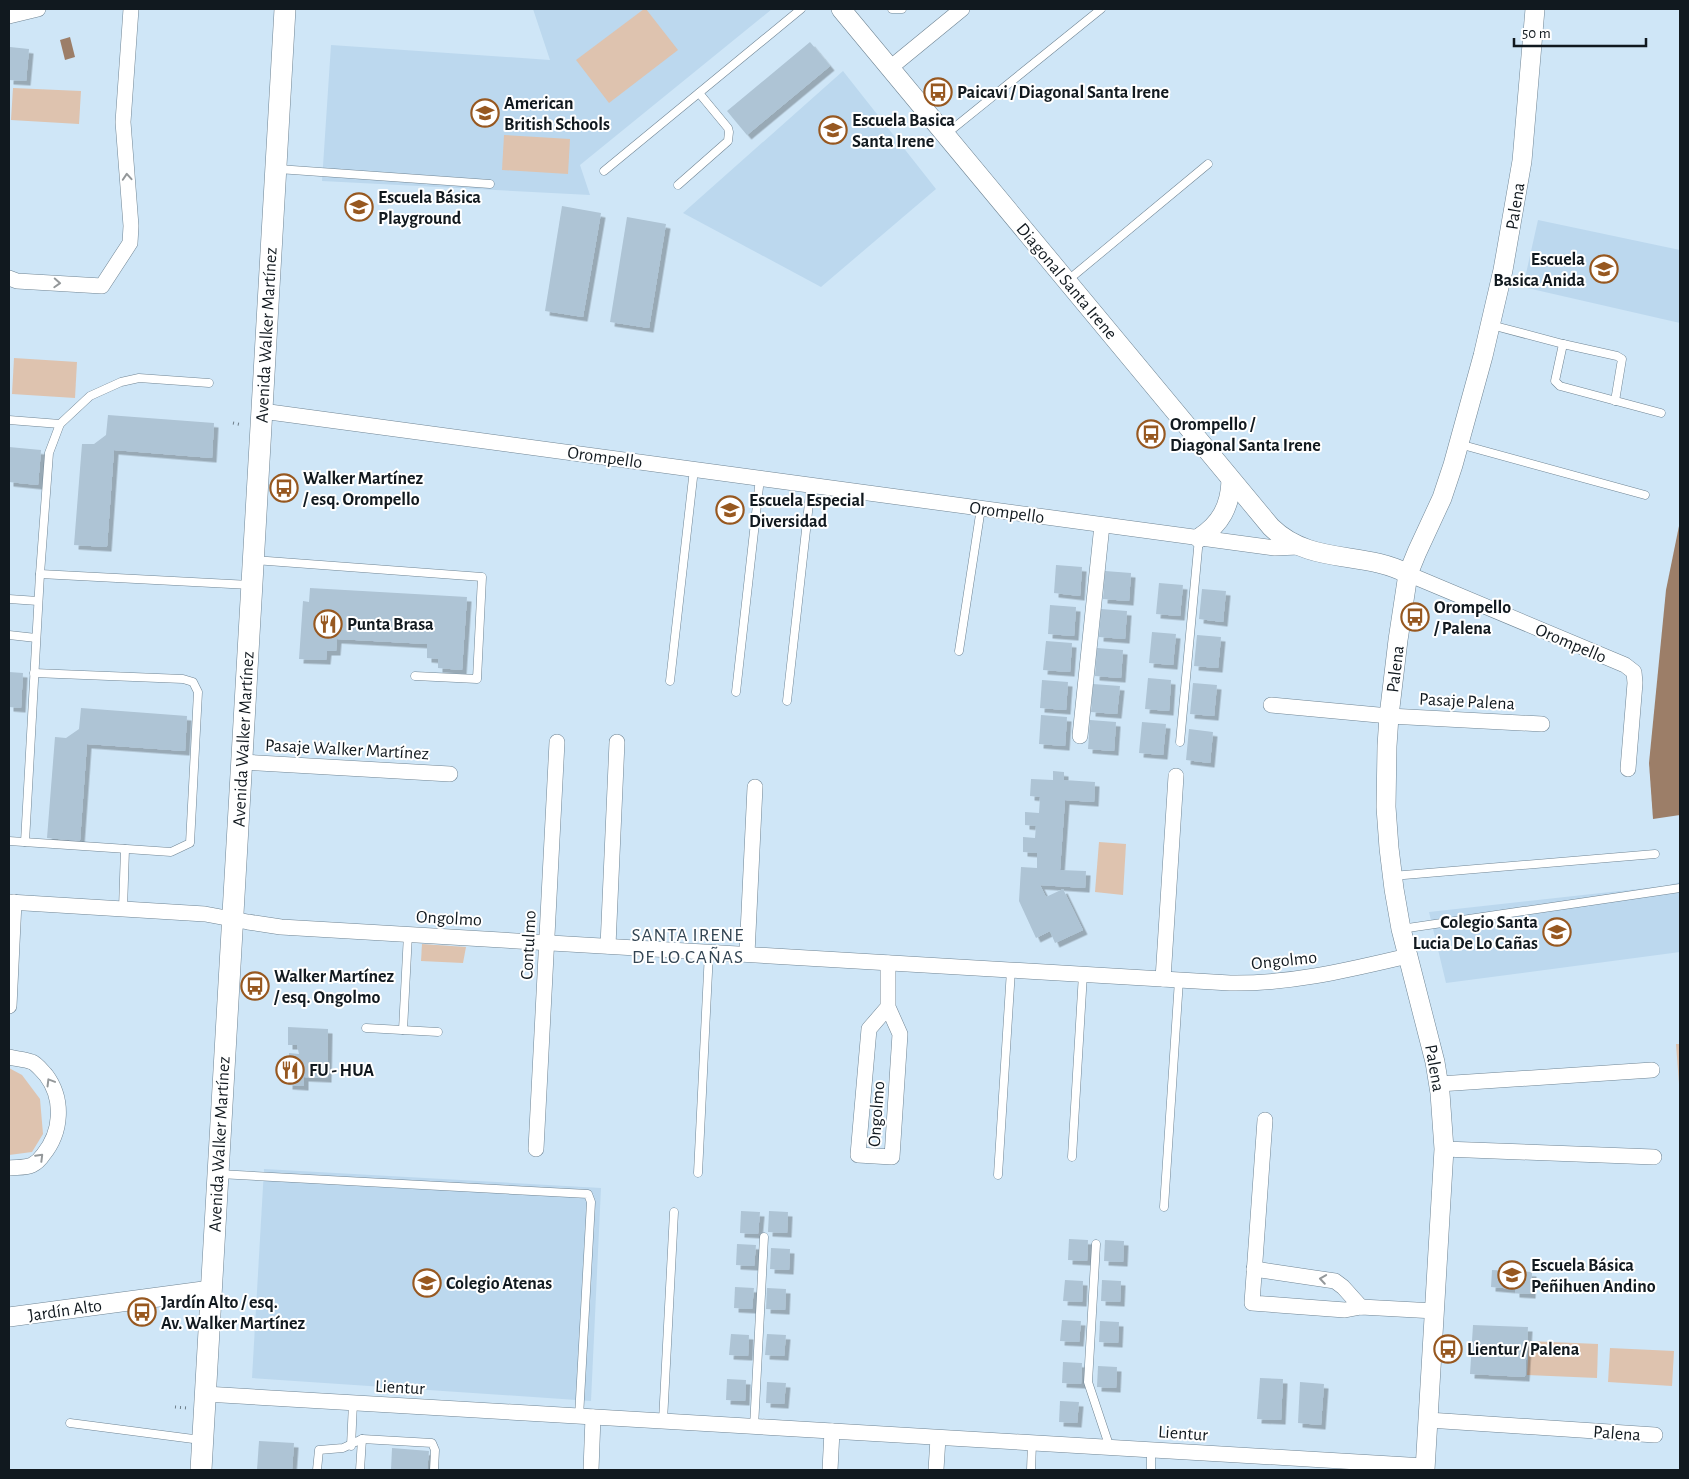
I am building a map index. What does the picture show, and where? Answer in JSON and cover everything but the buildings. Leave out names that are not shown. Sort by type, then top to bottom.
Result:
[{"type":"main road","name":"Avenida Walker Martínez","points":[[201,1470],[285,9]]},
{"type":"street","points":[[9,16],[38,9]]},
{"type":"street","points":[[9,278],[17,281],[102,286],[130,243],[131,226],[123,122],[130,9]]},
{"type":"street","name":"Diagonal Santa Irene","points":[[841,9],[1231,481],[1271,528],[1286,541],[1298,547]]},
{"type":"street","points":[[890,68],[962,9]]},
{"type":"street","name":"Palena","points":[[1425,1468],[1444,1149],[1438,1084],[1428,1029],[1401,929],[1392,876],[1386,807],[1389,716],[1408,574],[1442,498],[1459,444],[1504,270],[1522,161],[1535,9]]},
{"type":"street","name":"Orompello","points":[[262,411],[1275,548],[1298,547],[1320,553],[1389,565],[1625,665],[1634,672],[1635,682],[1628,769]]},
{"type":"street","points":[[1199,538],[1217,524],[1225,511],[1231,492],[1231,481]]},
{"type":"street","points":[[1080,736],[1102,525]]},
{"type":"street","name":"Pasaje Palena","points":[[1271,705],[1389,716],[1542,724]]},
{"type":"street","name":"Contulmo","points":[[536,1150],[557,742]]},
{"type":"street","points":[[608,946],[618,742]]},
{"type":"street","name":"Pasaje Walker Martínez","points":[[241,762],[450,774]]},
{"type":"street","points":[[1163,979],[1176,776]]},
{"type":"street","points":[[747,954],[755,787]]},
{"type":"street","points":[[9,1006],[12,902]]},
{"type":"street","name":"Ongolmo","points":[[12,902],[205,914],[273,926],[1230,983],[1280,982],[1312,978],[1408,956]]},
{"type":"street","name":"Ongolmo","points":[[888,963],[888,1007],[900,1034],[892,1157],[858,1155],[869,1029],[888,1007]]},
{"type":"street","points":[[9,1057],[32,1062],[42,1070],[50,1080],[55,1092],[59,1117],[54,1139],[40,1158],[32,1165],[9,1168]]},
{"type":"street","points":[[1438,1084],[1652,1070]]},
{"type":"street","points":[[1265,1120],[1252,1303],[1345,1310],[1361,1307],[1435,1311]]},
{"type":"street","points":[[1444,1149],[1654,1157]]},
{"type":"street","points":[[1254,1269],[1335,1281],[1361,1307]]},
{"type":"street","name":"Jardín Alto","points":[[9,1317],[210,1290]]},
{"type":"street","name":"Lientur","points":[[205,1394],[1151,1450],[1234,1463],[1425,1468]]},
{"type":"street","points":[[586,1417],[591,1470]]},
{"type":"street","name":"Palena","points":[[1428,1420],[1655,1435]]},
{"type":"street","points":[[830,1470],[832,1431]]},
{"type":"street","points":[[936,1470],[938,1438]]},
{"type":"lane","points":[[604,171],[801,9]]},
{"type":"lane","points":[[892,9],[902,9]]},
{"type":"lane","points":[[945,135],[1101,9]]},
{"type":"lane","points":[[678,185],[728,141],[729,137],[728,128],[699,92]]},
{"type":"lane","points":[[1067,281],[1208,164]]},
{"type":"lane","points":[[276,169],[490,184]]},
{"type":"lane","points":[[1491,325],[1617,356],[1622,359],[1615,401]]},
{"type":"lane","points":[[1563,344],[1555,381],[1560,386],[1660,413]]},
{"type":"lane","points":[[25,842],[38,601],[49,453],[60,424],[90,396],[130,380],[139,378],[209,383]]},
{"type":"lane","points":[[9,420],[60,424]]},
{"type":"lane","points":[[1459,444],[1645,495]]},
{"type":"lane","points":[[670,681],[694,469]]},
{"type":"lane","points":[[736,692],[760,478]]},
{"type":"lane","points":[[787,701],[811,485]]},
{"type":"lane","points":[[959,651],[981,508]]},
{"type":"lane","points":[[1180,742],[1199,538]]},
{"type":"lane","points":[[253,560],[482,577],[477,679],[415,676]]},
{"type":"lane","points":[[40,574],[252,585]]},
{"type":"lane","points":[[9,600],[38,601]]},
{"type":"lane","points":[[9,636],[36,638]]},
{"type":"lane","points":[[9,841],[171,852],[190,843],[198,692],[193,682],[183,679],[34,673]]},
{"type":"lane","points":[[123,909],[125,849]]},
{"type":"lane","points":[[1392,876],[1655,854]]},
{"type":"lane","points":[[1401,929],[1680,888]]},
{"type":"lane","points":[[403,1030],[408,934]]},
{"type":"lane","points":[[698,1173],[709,952]]},
{"type":"lane","points":[[998,1175],[1011,970]]},
{"type":"lane","points":[[1072,1157],[1083,974]]},
{"type":"lane","points":[[1164,1207],[1179,980]]},
{"type":"lane","points":[[366,1028],[438,1032]]},
{"type":"lane","points":[[218,1174],[588,1194],[591,1202],[586,1417]]},
{"type":"lane","points":[[663,1422],[674,1212]]},
{"type":"lane","points":[[754,1427],[764,1238]]},
{"type":"lane","points":[[1096,1244],[1088,1382],[1110,1448]]},
{"type":"lane","points":[[350,1446],[353,1403]]},
{"type":"lane","points":[[70,1423],[203,1441]]},
{"type":"lane","points":[[360,1470],[362,1439]]},
{"type":"lane","points":[[317,1470],[319,1450],[335,1450],[350,1446],[362,1439],[432,1443],[435,1450],[434,1470]]},
{"type":"lane","points":[[1031,1470],[1032,1443]]},
{"type":"lane","points":[[1151,1450],[1151,1470]]},
{"type":"shaded area","name":"American British Schools","points":[[533,9],[772,9],[580,165],[590,195],[322,181],[331,45],[550,60]]},
{"type":"shaded area","points":[[646,9],[678,50],[609,103],[576,60]]},
{"type":"shaded area","points":[[70,37],[75,57],[65,60],[60,40]]},
{"type":"shaded area","name":"Escuela Basica Santa Irene","points":[[843,71],[936,189],[821,287],[683,213]]},
{"type":"shaded area","points":[[13,88],[81,91],[79,124],[11,120]]},
{"type":"shaded area","points":[[504,135],[570,139],[568,174],[502,170]]},
{"type":"shaded area","name":"Escuela Basica Anida","points":[[1538,220],[1680,250],[1680,323],[1523,287]]},
{"type":"shaded area","points":[[14,358],[77,362],[75,398],[12,394]]},
{"type":"shaded area","points":[[1680,521],[1680,815],[1653,819],[1649,763],[1666,590]]},
{"type":"shaded area","points":[[1099,842],[1126,844],[1123,895],[1095,892]]},
{"type":"shaded area","name":"Colegio Santa Lucia De Lo Cañas","points":[[1680,882],[1680,952],[1446,983],[1429,912],[1665,886]]},
{"type":"shaded area","points":[[422,944],[466,947],[463,963],[421,961]]},
{"type":"shaded area","points":[[1676,1044],[1680,1044],[1680,1097]]},
{"type":"shaded area","points":[[9,1068],[22,1075],[40,1099],[43,1134],[32,1152],[9,1155]]},
{"type":"shaded area","name":"Colegio Atenas","points":[[264,1169],[601,1188],[591,1401],[252,1378]]},
{"type":"shaded area","points":[[1529,1341],[1598,1344],[1597,1378],[1527,1375]]},
{"type":"shaded area","points":[[1610,1348],[1674,1351],[1672,1386],[1608,1382]]},
{"type":"place","name":"Paicavi / Diagonal Santa Irene","points":[[938,92]]},
{"type":"place","name":"American British Schools","points":[[485,113]]},
{"type":"place","name":"Escuela Basica Santa Irene","points":[[833,130]]},
{"type":"place","name":"Escuela Básica Playground","points":[[359,207]]},
{"type":"place","name":"Escuela Basica Anida","points":[[1604,269]]},
{"type":"place","name":"Orompello / Diagonal Santa Irene","points":[[1151,434]]},
{"type":"place","name":"Walker Martínez / esq. Orompello","points":[[284,488]]},
{"type":"place","name":"Escuela Especial Diversidad","points":[[730,510]]},
{"type":"place","name":"Orompello / Palena","points":[[1415,617]]},
{"type":"place","name":"Punta Brasa","points":[[328,624]]},
{"type":"place","name":"Colegio Santa Lucia De Lo Cañas","points":[[1557,932]]},
{"type":"place","name":"Walker Martínez / esq. Ongolmo","points":[[255,986]]},
{"type":"place","name":"FU - HUA","points":[[290,1070]]},
{"type":"place","name":"Escuela Básica Peñihuen Andino","points":[[1512,1275]]},
{"type":"place","name":"Colegio Atenas","points":[[427,1283]]},
{"type":"place","name":"Jardín Alto / esq. Av. Walker Martínez","points":[[142,1312]]},
{"type":"place","name":"Lientur / Palena","points":[[1448,1349]]},
{"type":"district","name":"SANTA IRENE DE LO CAÑAS","points":[[688,945]]}]
